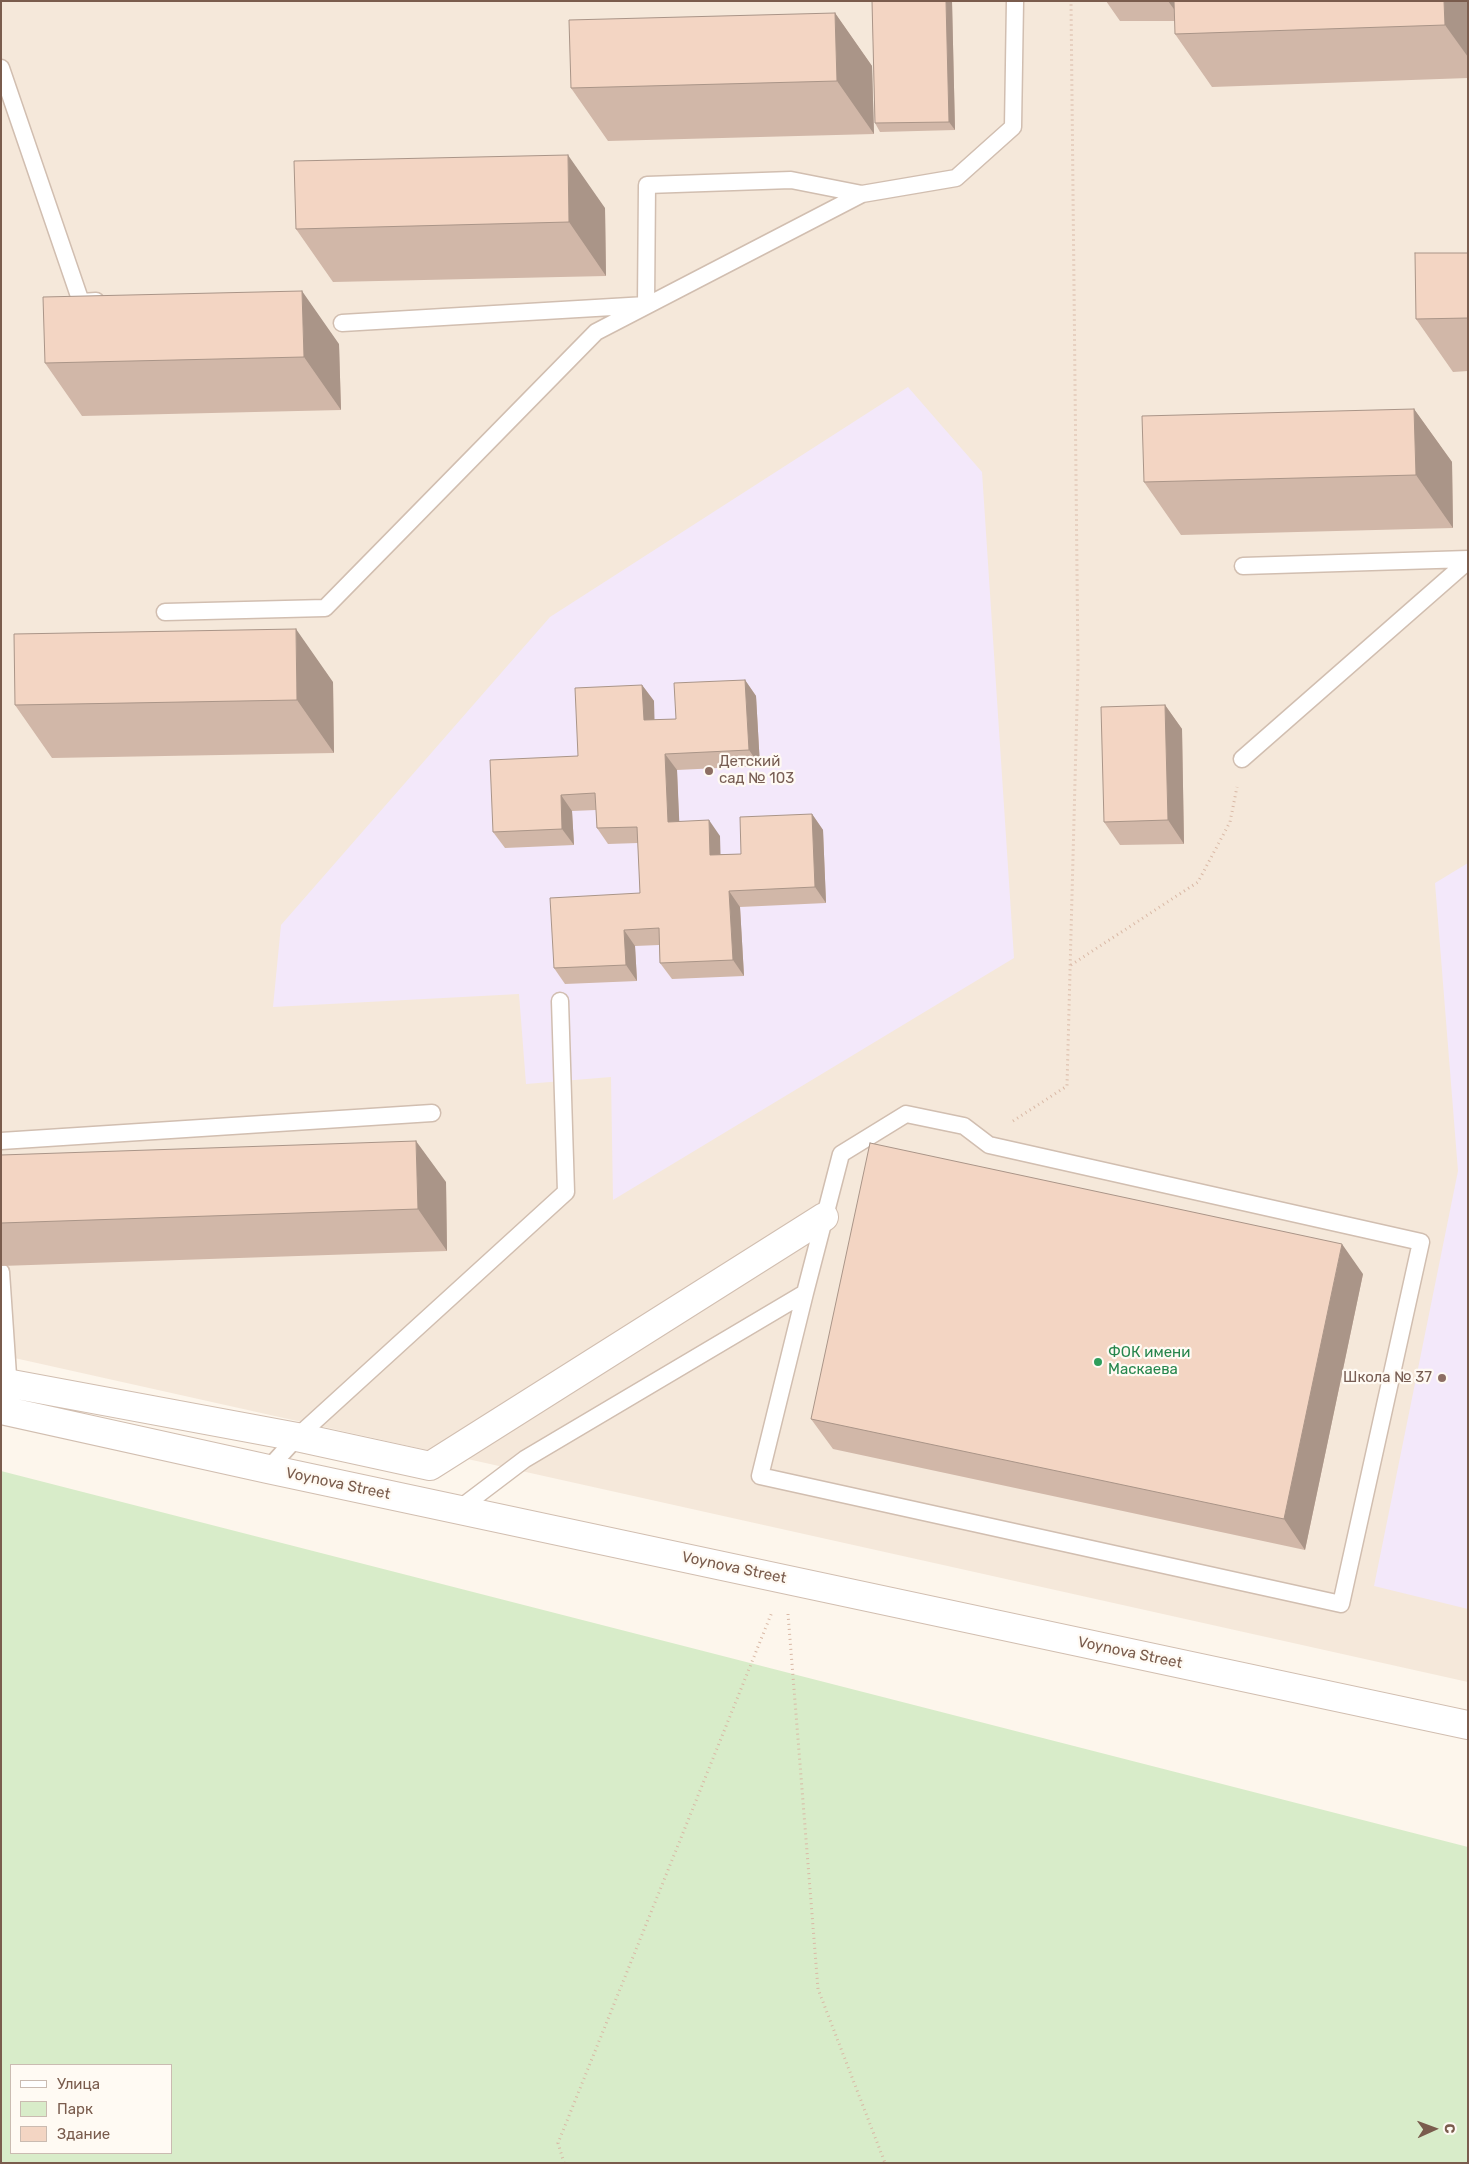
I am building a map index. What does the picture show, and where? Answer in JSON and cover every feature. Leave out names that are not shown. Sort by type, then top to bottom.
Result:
[{"type":"street","points":[[5,1382],[297,1437],[430,1466],[824,1217]]},
{"type":"street","name":"Voynova Street","points":[[6,1411],[268,1470],[459,1509],[1468,1725]]},
{"type":"lane","points":[[165,612],[325,608],[596,332],[862,194],[956,178],[1013,127],[1015,1]]},
{"type":"lane","points":[[1,68],[81,302],[110,301]]},
{"type":"lane","points":[[646,305],[647,185],[792,180],[862,194]]},
{"type":"lane","points":[[342,323],[646,305]]},
{"type":"lane","points":[[1243,566],[1468,560]]},
{"type":"lane","points":[[1242,759],[1468,560]]},
{"type":"lane","points":[[268,1470],[297,1437],[566,1192],[560,1002]]},
{"type":"lane","points":[[1,1141],[432,1113]]},
{"type":"lane","points":[[906,1114],[964,1126],[989,1145],[1421,1242],[1341,1604],[760,1476],[824,1217],[841,1154],[906,1114]]},
{"type":"lane","points":[[1,1272],[6,1411]]},
{"type":"lane","points":[[459,1509],[525,1459],[805,1293]]},
{"type":"path","points":[[983,1140],[1067,1086],[1078,667],[1071,1]]},
{"type":"path","points":[[1070,966],[1198,882],[1230,822],[1242,759]]},
{"type":"path","points":[[564,2163],[558,2143],[785,1579]]},
{"type":"path","points":[[785,1579],[818,1989],[885,2163]]},
{"type":"shaded area","points":[[1,1],[1468,1],[1468,1682],[1,1355]]},
{"type":"shaded area","name":"Детский сад № 103","points":[[908,387],[982,472],[1014,958],[613,1200],[611,1077],[526,1084],[519,994],[273,1007],[281,925],[550,617]]},
{"type":"shaded area","name":"Школа № 37","points":[[1468,863],[1468,1609],[1374,1586],[1458,1171],[1435,883]]},
{"type":"green space","points":[[1,1471],[1468,1847],[1468,2163],[1,2163]]},
{"type":"building","points":[[872,1],[946,1],[949,122],[875,123]]},
{"type":"building","points":[[1174,1],[1444,1],[1445,25],[1175,34]]},
{"type":"building","points":[[835,13],[837,81],[571,88],[569,20]]},
{"type":"building","points":[[568,155],[569,222],[296,229],[294,161]]},
{"type":"building","points":[[1415,253],[1468,253],[1468,318],[1416,319]]},
{"type":"building","points":[[302,291],[304,357],[45,363],[43,297]]},
{"type":"building","points":[[1414,409],[1416,475],[1144,482],[1142,416]]},
{"type":"building","points":[[296,629],[297,700],[15,705],[14,634]]},
{"type":"building","points":[[745,680],[749,750],[665,754],[668,822],[709,820],[710,855],[741,854],[740,817],[812,814],[815,887],[729,891],[733,960],[660,963],[659,928],[624,930],[626,965],[554,968],[550,898],[640,893],[637,827],[597,828],[595,793],[561,795],[562,829],[493,832],[490,760],[578,756],[575,688],[642,685],[644,720],[676,719],[674,683]]},
{"type":"building","points":[[1165,705],[1168,820],[1104,822],[1101,707]]},
{"type":"building","points":[[416,1141],[418,1209],[1,1223],[1,1155]]},
{"type":"building","name":"ФОК имени Маскаева","points":[[870,1143],[1342,1244],[1284,1519],[811,1419]]},
{"type":"place","name":"Детский сад № 103","points":[[709,771]]},
{"type":"place","name":"ФОК имени Маскаева","points":[[1098,1362]]},
{"type":"place","name":"Школа № 37","points":[[1442,1378]]}]
